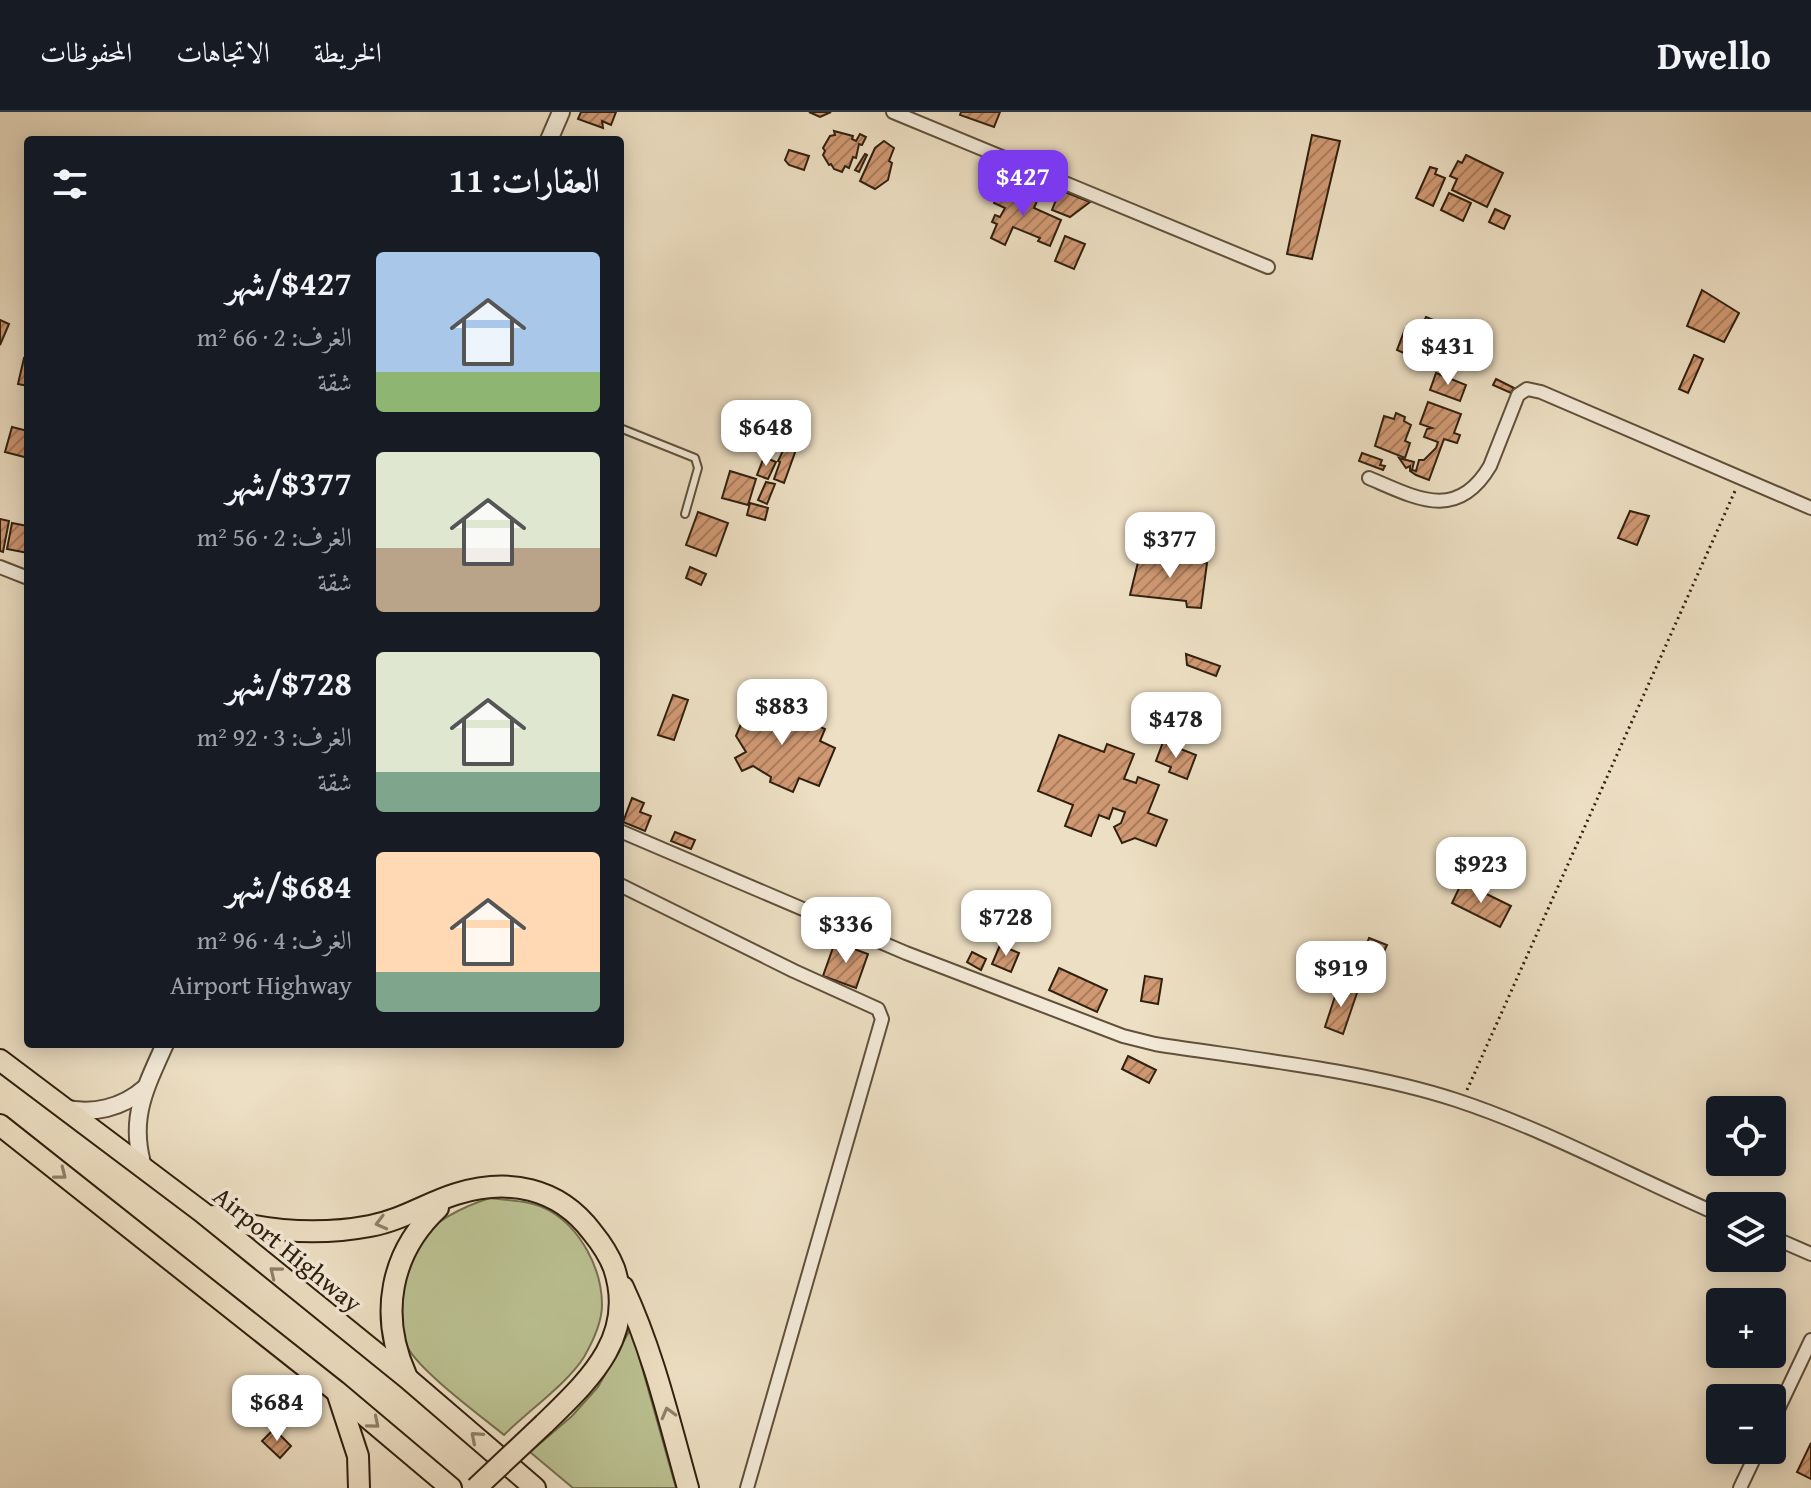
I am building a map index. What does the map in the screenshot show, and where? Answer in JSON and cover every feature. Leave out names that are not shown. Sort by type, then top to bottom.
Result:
[{"type":"highway","name":"Airport Highway","points":[[0,1060],[202,1212],[407,1378],[535,1488]]},
{"type":"highway","points":[[0,1125],[336,1391],[451,1488]]},
{"type":"highway","points":[[202,1212],[243,1225],[286,1232],[329,1232],[373,1226],[414,1213],[454,1195],[499,1186],[516,1186],[553,1197],[570,1207],[584,1221],[610,1259],[637,1317],[658,1377],[688,1488]]},
{"type":"highway","points":[[407,1378],[392,1335],[392,1289],[407,1245],[420,1226],[454,1195]]},
{"type":"highway","points":[[476,1488],[576,1393],[609,1350],[619,1309],[617,1278],[610,1259]]},
{"type":"highway","points":[[336,1391],[358,1456],[359,1488]]},
{"type":"street","points":[[551,136],[561,112]]},
{"type":"street","points":[[893,112],[1268,267]]},
{"type":"street","points":[[1369,478],[1419,499],[1436,502],[1465,494],[1485,476],[1518,395],[1527,389],[1541,392],[1811,508]]},
{"type":"street","points":[[0,567],[24,576]]},
{"type":"street","points":[[624,833],[906,953],[1123,1036],[1387,1083],[1462,1102],[1560,1141],[1706,1209]]},
{"type":"street","points":[[624,887],[882,1013],[747,1488]]},
{"type":"street","points":[[144,1170],[137,1128],[138,1114],[163,1048]]},
{"type":"street","points":[[59,1107],[82,1111],[106,1109],[146,1087]]},
{"type":"street","points":[[1786,1243],[1811,1254]]},
{"type":"street","points":[[1786,1393],[1811,1340]]},
{"type":"street","points":[[1740,1488],[1751,1464]]},
{"type":"lane","points":[[624,430],[695,458],[698,468],[685,514]]},
{"type":"path","points":[[1462,1102],[1742,477]]},
{"type":"green space","points":[[490,1198],[543,1207],[571,1228],[594,1264],[602,1305],[596,1332],[577,1367],[504,1435],[415,1358],[404,1340],[400,1312],[403,1270],[421,1238],[451,1214]]},
{"type":"green space","points":[[631,1328],[676,1488],[573,1488],[530,1452],[572,1416],[598,1387]]},
{"type":"building","points":[[581,112],[616,112],[611,125],[602,121],[603,128],[578,119]]},
{"type":"building","points":[[809,112],[831,112],[820,117]]},
{"type":"building","points":[[961,112],[1000,112],[994,127],[960,115]]},
{"type":"building","points":[[834,131],[853,136],[852,139],[856,141],[860,134],[866,137],[862,145],[859,144],[856,158],[853,157],[849,168],[845,166],[842,172],[829,165],[823,155],[823,148],[830,136],[835,135]]},
{"type":"building","points":[[1312,135],[1340,141],[1312,259],[1287,254]]},
{"type":"building","points":[[884,141],[894,148],[889,161],[892,163],[888,180],[875,189],[860,181],[875,148]]},
{"type":"building","points":[[789,150],[809,156],[804,170],[789,165],[785,160]]},
{"type":"building","points":[[867,155],[859,172],[855,170]]},
{"type":"building","points":[[1466,155],[1503,173],[1487,207],[1452,190],[1457,179],[1450,176],[1458,161],[1462,163]]},
{"type":"building","points":[[1430,167],[1437,169],[1435,174],[1445,178],[1433,206],[1416,198]]},
{"type":"building","points":[[1001,186],[1037,201],[1034,208],[1061,220],[1050,246],[1038,241],[1040,238],[1013,227],[1005,245],[991,238],[997,224],[992,222],[995,215],[1000,217],[1005,208],[994,203]]},
{"type":"building","points":[[1060,190],[1090,202],[1070,217],[1052,210]]},
{"type":"building","points":[[1449,193],[1471,203],[1463,221],[1441,210]]},
{"type":"building","points":[[1495,209],[1510,216],[1504,229],[1489,222]]},
{"type":"building","points":[[1065,236],[1085,244],[1074,269],[1055,261]]},
{"type":"building","points":[[1702,290],[1739,313],[1724,342],[1687,326]]},
{"type":"building","points":[[1426,317],[1488,346],[1483,359],[1418,333]]},
{"type":"building","points":[[0,320],[9,324],[0,345]]},
{"type":"building","points":[[1405,329],[1416,333],[1406,354],[1397,350]]},
{"type":"building","points":[[1694,355],[1703,359],[1688,393],[1679,389]]},
{"type":"building","points":[[24,358],[24,385],[18,384]]},
{"type":"building","points":[[1436,373],[1466,385],[1460,401],[1430,390]]},
{"type":"building","points":[[1496,379],[1514,388],[1511,393],[1493,385]]},
{"type":"building","points":[[1428,402],[1461,414],[1454,433],[1460,435],[1457,443],[1444,439],[1429,480],[1410,471],[1410,466],[1406,468],[1399,458],[1414,462],[1412,470],[1416,471],[1419,460],[1424,460],[1436,448],[1438,442],[1424,437],[1427,429],[1432,428],[1420,424]]},
{"type":"building","points":[[1396,413],[1405,417],[1404,421],[1411,425],[1405,441],[1410,443],[1405,458],[1375,446],[1384,416],[1394,419]]},
{"type":"building","points":[[800,416],[807,419],[784,483],[774,479],[778,461]]},
{"type":"building","points":[[12,427],[24,430],[24,457],[5,452]]},
{"type":"building","points":[[1362,453],[1382,460],[1380,465],[1385,466],[1383,470],[1359,461]]},
{"type":"building","points":[[764,457],[776,462],[768,479],[757,475]]},
{"type":"building","points":[[730,471],[756,479],[748,505],[722,498]]},
{"type":"building","points":[[766,482],[775,484],[767,504],[758,500]]},
{"type":"building","points":[[750,503],[768,508],[765,520],[747,515]]},
{"type":"building","points":[[1630,511],[1649,516],[1637,545],[1618,538]]},
{"type":"building","points":[[698,512],[728,523],[716,556],[686,545]]},
{"type":"building","points":[[0,519],[9,521],[3,552],[0,551]]},
{"type":"building","points":[[12,523],[24,525],[24,552],[7,549]]},
{"type":"building","points":[[1140,554],[1207,563],[1201,608],[1187,607],[1186,601],[1130,595]]},
{"type":"building","points":[[690,567],[706,574],[701,585],[686,578]]},
{"type":"building","points":[[1186,654],[1220,666],[1216,676],[1187,665]]},
{"type":"building","points":[[673,695],[688,700],[674,740],[658,735]]},
{"type":"building","points":[[760,695],[774,700],[769,713],[811,730],[814,724],[825,729],[820,741],[835,748],[819,786],[799,778],[793,792],[770,782],[771,777],[753,766],[742,771],[735,758],[746,752],[736,736],[749,705],[755,707]]},
{"type":"building","points":[[1059,735],[1104,752],[1107,744],[1134,754],[1124,779],[1136,783],[1138,777],[1159,785],[1148,813],[1167,820],[1156,846],[1135,838],[1122,843],[1114,827],[1121,823],[1125,812],[1113,808],[1109,819],[1099,815],[1091,836],[1065,826],[1073,805],[1038,791]]},
{"type":"building","points":[[1163,742],[1196,755],[1187,779],[1169,772],[1171,767],[1156,761]]},
{"type":"building","points":[[632,798],[644,803],[640,812],[651,816],[645,831],[624,822]]},
{"type":"building","points":[[675,832],[695,840],[691,849],[671,841]]},
{"type":"building","points":[[1462,882],[1511,906],[1500,927],[1452,903]]},
{"type":"building","points":[[1369,938],[1387,945],[1381,958],[1364,951]]},
{"type":"building","points":[[835,942],[868,954],[856,988],[823,976]]},
{"type":"building","points":[[1000,945],[1019,953],[1011,972],[992,964]]},
{"type":"building","points":[[972,952],[986,959],[981,970],[967,962]]},
{"type":"building","points":[[1059,968],[1107,990],[1097,1012],[1049,990]]},
{"type":"building","points":[[1145,976],[1162,979],[1158,1004],[1141,1001]]},
{"type":"building","points":[[1339,984],[1358,990],[1343,1034],[1325,1027]]},
{"type":"building","points":[[1128,1056],[1156,1070],[1149,1083],[1122,1069]]},
{"type":"building","points":[[274,1429],[291,1446],[280,1458],[262,1441]]},
{"type":"building","points":[[1811,1443],[1811,1479],[1797,1472]]}]
